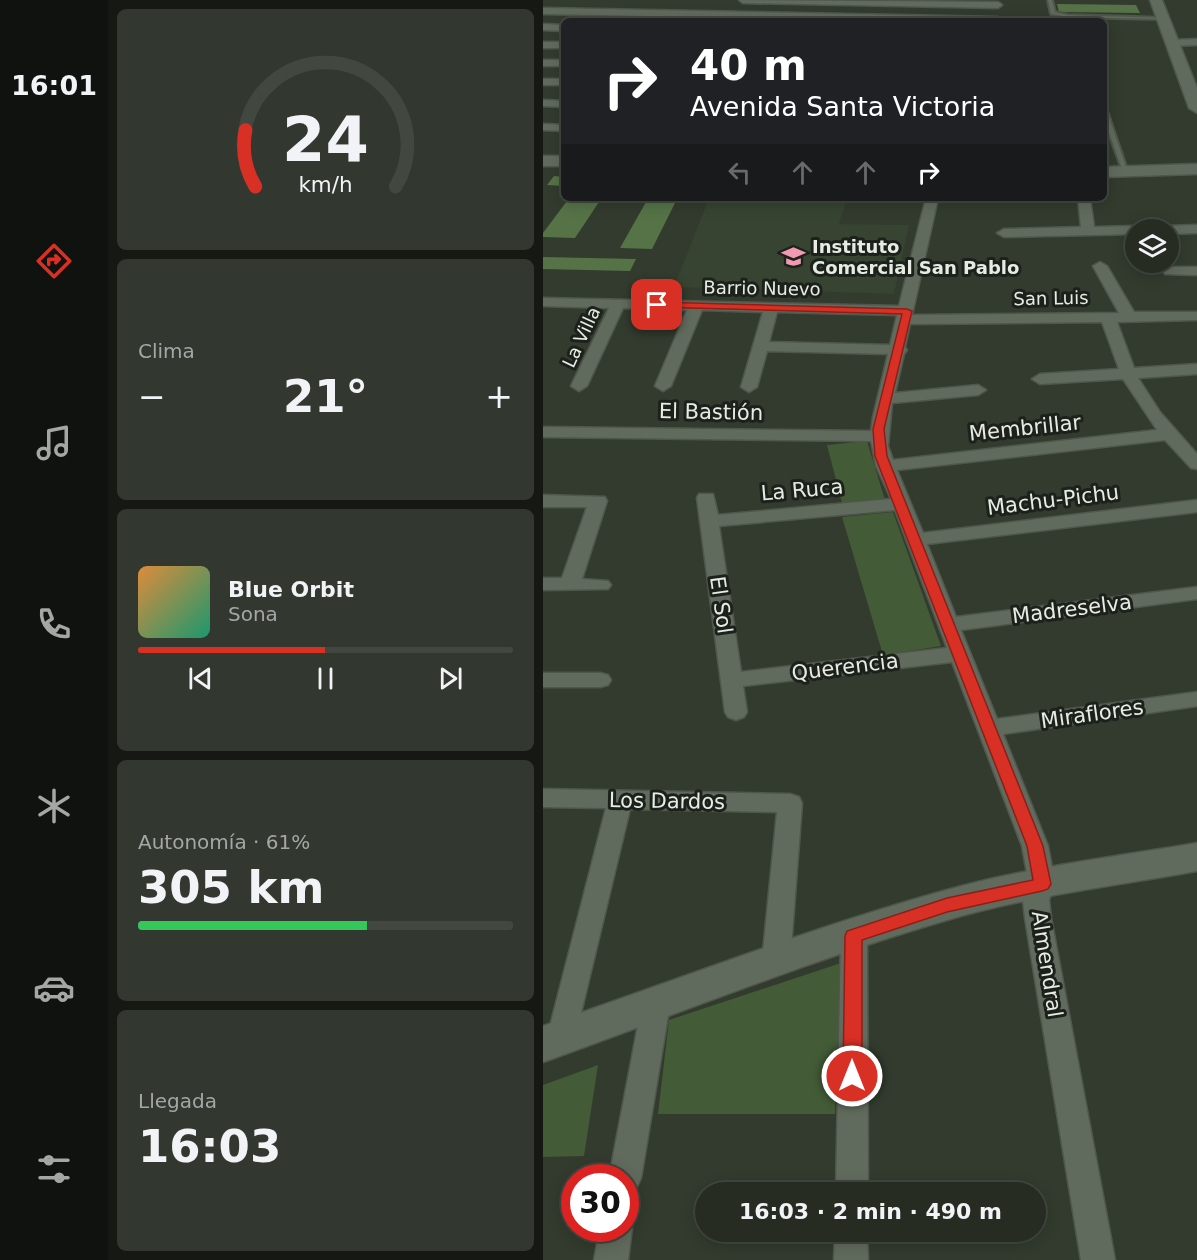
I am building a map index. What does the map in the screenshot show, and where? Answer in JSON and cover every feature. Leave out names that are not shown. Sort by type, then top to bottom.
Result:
[{"type":"street","points":[[678,14],[688,0]]},
{"type":"street","points":[[743,0],[998,5]]},
{"type":"street","points":[[1156,0],[1197,108]]},
{"type":"street","points":[[847,18],[852,1]]},
{"type":"street","points":[[543,11],[813,18]]},
{"type":"street","points":[[543,27],[561,28]]},
{"type":"street","points":[[1172,43],[1197,42]]},
{"type":"street","points":[[543,45],[561,45]]},
{"type":"street","points":[[543,63],[561,63]]},
{"type":"street","points":[[543,82],[561,82]]},
{"type":"street","points":[[543,103],[561,104]]},
{"type":"street","points":[[543,127],[561,128]]},
{"type":"street","points":[[543,161],[561,161]]},
{"type":"street","points":[[1107,172],[1197,169]]},
{"type":"street","name":"Almendral","points":[[931,201],[878,436],[885,466],[1035,846],[1042,884],[1036,900],[1038,918],[1098,1260]]},
{"type":"street","points":[[1084,201],[1088,231]]},
{"type":"street","points":[[1179,230],[1197,229]]},
{"type":"street","points":[[1004,233],[1125,230]]},
{"type":"street","points":[[1100,266],[1129,317]]},
{"type":"street","points":[[1179,271],[1197,271]]},
{"type":"street","name":"Barrio Nuevo","points":[[544,305],[618,304],[771,308],[906,316]]},
{"type":"street","name":"La Villa","points":[[579,386],[618,304]]},
{"type":"street","points":[[663,386],[696,306]]},
{"type":"street","points":[[749,387],[771,308]]},
{"type":"street","name":"San Luis","points":[[906,316],[1197,316]]},
{"type":"street","points":[[1108,317],[1128,372],[1140,394],[1169,434],[1197,464]]},
{"type":"street","points":[[760,346],[899,350]]},
{"type":"street","points":[[1040,379],[1197,369]]},
{"type":"street","points":[[885,399],[978,390]]},
{"type":"street","name":"El Bastión","points":[[543,432],[878,436]]},
{"type":"street","name":"Membrillar","points":[[885,466],[1169,434]]},
{"type":"street","name":"El Sol","points":[[706,498],[736,712]]},
{"type":"street","points":[[543,501],[598,501],[570,584]]},
{"type":"street","name":"La Ruca","points":[[709,521],[900,504]]},
{"type":"street","name":"Machu-Pichu","points":[[914,540],[1197,506]]},
{"type":"street","points":[[543,584],[601,585]]},
{"type":"street","name":"Madreselva","points":[[947,626],[1197,593]]},
{"type":"street","name":"Querencia","points":[[731,680],[959,654]]},
{"type":"street","points":[[543,680],[600,680]]},
{"type":"street","name":"Miraflores","points":[[988,728],[1197,699]]},
{"type":"street","name":"Los Dardos","points":[[543,798],[790,803],[776,962]]},
{"type":"street","points":[[552,1041],[620,800]]},
{"type":"street","points":[[552,1041],[947,905],[1042,884],[1197,857]]},
{"type":"street","points":[[852,1182],[853,936]]},
{"type":"street","points":[[627,1164],[656,1004]]},
{"type":"street","points":[[611,1260],[614,1242]]},
{"type":"street","points":[[851,1242],[851,1260]]},
{"type":"lane","points":[[1050,0],[1053,13],[1068,16],[1163,18]]},
{"type":"lane","points":[[1107,119],[1127,172]]},
{"type":"shaded area","name":"Instituto Comercial San Pablo","points":[[708,201],[846,201],[839,224],[909,225],[894,294],[674,287]]},
{"type":"green space","points":[[867,441],[885,500],[842,503],[827,445]]},
{"type":"green space","points":[[893,512],[941,646],[883,655],[842,517]]},
{"type":"green space","points":[[841,963],[835,1114],[658,1114],[669,1020]]},
{"type":"green space","points":[[598,1065],[584,1156],[543,1157],[543,1085]]},
{"type":"building","points":[[1057,4],[1136,5],[1140,13],[1059,12]]},
{"type":"building","points":[[554,176],[561,177],[561,186],[547,185]]},
{"type":"building","points":[[567,201],[599,202],[575,238],[543,237],[543,233]]},
{"type":"building","points":[[646,202],[675,203],[652,249],[620,248]]},
{"type":"building","points":[[543,257],[636,259],[630,271],[543,269]]},
{"type":"place","name":"Instituto Comercial San Pablo","points":[[794,256]]},
{"type":"route","points":[[657,305],[907,311],[879,429],[881,456],[1035,846],[1042,884],[947,905],[853,936],[852,1076]]}]
